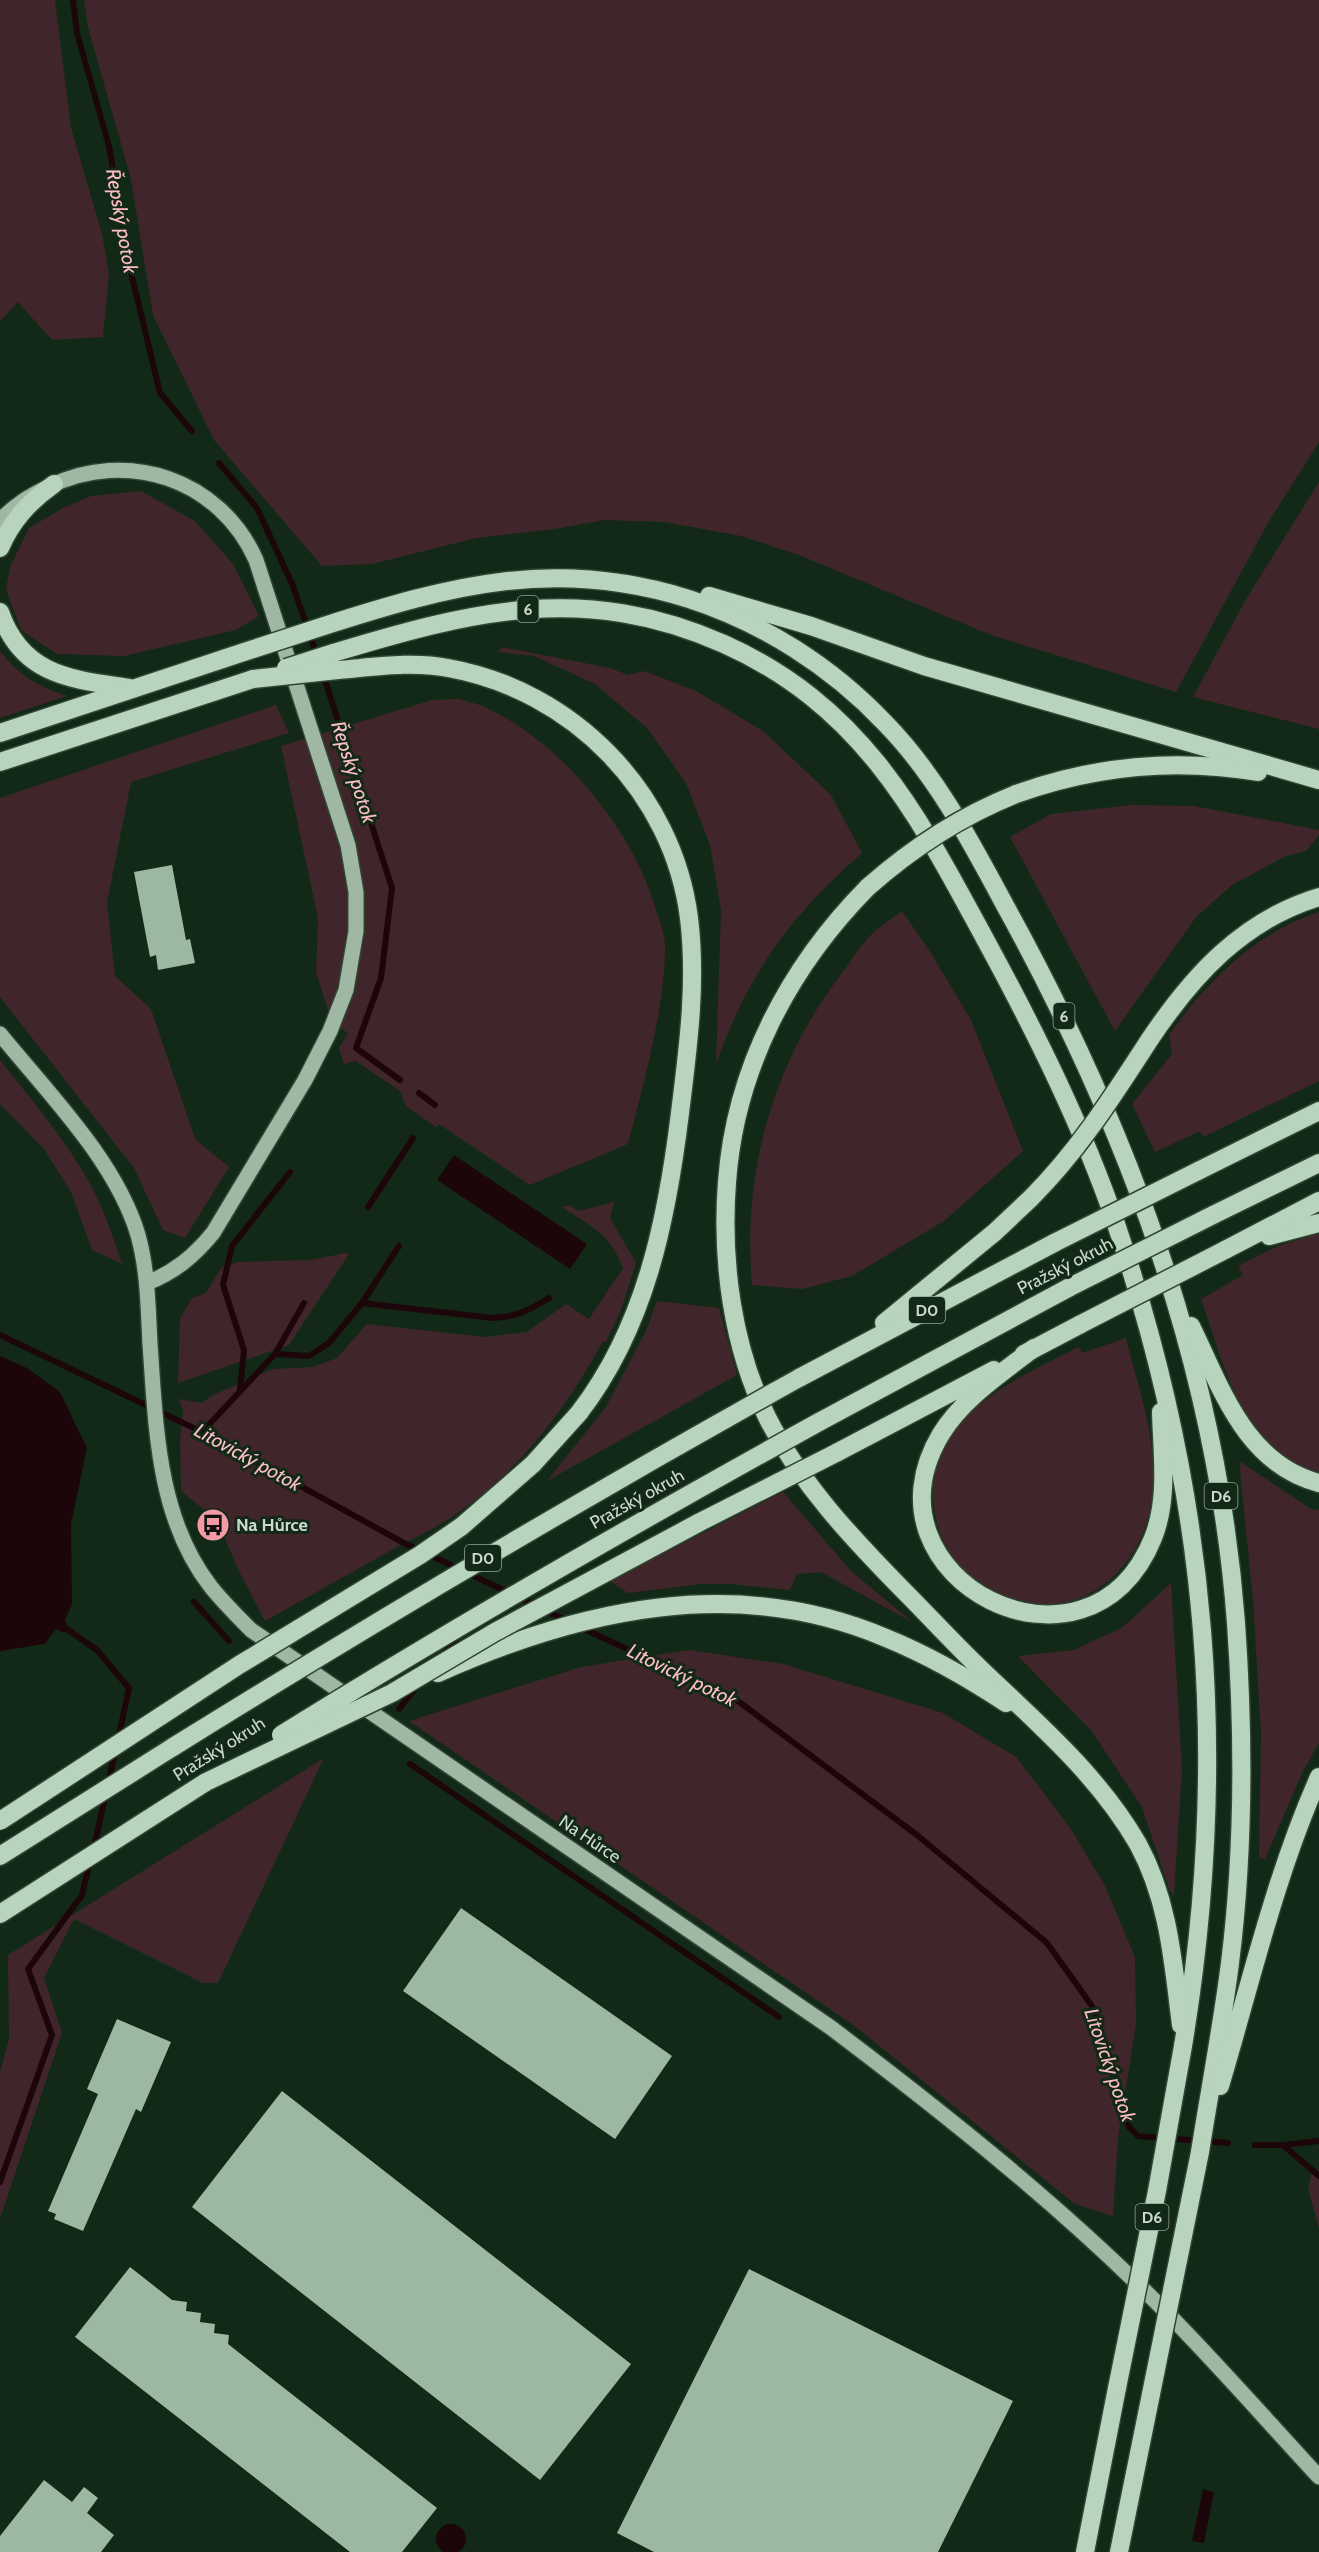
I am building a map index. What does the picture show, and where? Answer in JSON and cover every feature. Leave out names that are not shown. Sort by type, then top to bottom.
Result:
[{"type":"highway","points":[[0,548],[5,535],[23,509],[54,484]]},
{"type":"highway","name":"6","points":[[0,733],[400,602],[478,584],[559,578],[636,586],[688,599],[761,630],[807,656],[868,706],[921,765],[982,864],[1065,1019],[1130,1166],[1166,1273]]},
{"type":"highway","points":[[636,586],[698,593],[766,612],[924,666],[1319,782]]},
{"type":"highway","name":"6","points":[[4,761],[253,679],[335,662],[433,624],[485,613],[537,608],[589,609],[640,617],[718,642],[783,676],[825,707],[862,743],[901,793],[973,916],[1014,993],[1066,1100],[1097,1173],[1119,1233],[1160,1368]]},
{"type":"highway","points":[[0,612],[18,646],[48,671],[75,679],[134,689]]},
{"type":"highway","points":[[0,1821],[229,1672],[420,1555],[477,1514],[539,1457],[594,1393],[620,1349],[642,1295],[662,1230],[675,1152],[692,994],[692,942],[684,889],[660,824],[626,773],[603,747],[568,718],[523,692],[499,682],[448,668],[335,662]]},
{"type":"highway","points":[[1183,2046],[1170,1935],[1164,1906],[1146,1860],[1110,1803],[1066,1750],[970,1659],[868,1554],[812,1489],[781,1442],[758,1397],[732,1301],[726,1239],[728,1170],[737,1118],[751,1068],[771,1020],[797,974],[828,931],[868,887],[903,857],[939,833],[977,811],[1016,794],[1068,778],[1119,768],[1150,765],[1202,766],[1239,769],[1319,782]]},
{"type":"highway","points":[[853,1349],[995,1232],[1031,1198],[1085,1137],[1188,986],[1230,944],[1268,918],[1319,897]]},
{"type":"highway","name":"Pražský okruh","points":[[0,1856],[357,1632],[576,1503],[853,1349],[1056,1242],[1319,1111]]},
{"type":"highway","name":"Pražský okruh","points":[[0,1914],[381,1673],[609,1538],[1070,1287],[1319,1163]]},
{"type":"highway","points":[[392,1693],[495,1632],[621,1564],[1319,1201]]},
{"type":"highway","points":[[1225,1250],[1319,1223]]},
{"type":"highway","points":[[1166,1273],[1229,1406],[1244,1430],[1274,1461],[1319,1483]]},
{"type":"highway","name":"D6","points":[[1119,2552],[1200,2152],[1223,2054],[1236,1904],[1240,1824],[1241,1724],[1236,1619],[1221,1495],[1200,1391],[1166,1273]]},
{"type":"highway","points":[[1034,1348],[976,1395],[950,1421],[930,1458],[924,1484],[927,1526],[935,1547],[947,1565],[968,1589],[982,1598],[1022,1613],[1063,1613],[1102,1600],[1134,1572],[1148,1550],[1158,1521],[1162,1483],[1160,1368]]},
{"type":"highway","name":"D6","points":[[1085,2552],[1157,2191],[1183,2046],[1202,1911],[1209,1796],[1208,1694],[1199,1591],[1181,1469],[1160,1368]]},
{"type":"highway","points":[[206,1782],[392,1693],[514,1641],[585,1620],[689,1604],[732,1604],[794,1610],[857,1627],[911,1649],[958,1674],[1042,1727]]},
{"type":"highway","points":[[1223,2054],[1294,1839],[1319,1776]]},
{"type":"main road","points":[[0,521],[17,505],[54,484],[81,474],[102,470],[129,470],[159,475],[185,484],[207,497],[238,528],[256,560],[342,823],[353,868],[357,911],[351,969],[339,1011],[320,1054],[213,1233],[196,1253],[177,1268],[147,1283]]},
{"type":"main road","name":"Na Hůrce","points":[[0,1034],[81,1132],[121,1196],[137,1233],[147,1283],[160,1458],[169,1500],[190,1553],[210,1585],[251,1630],[830,2026],[921,2096],[1081,2232],[1171,2317],[1319,2477]]},
{"type":"shaded area","points":[[0,0],[55,0],[71,128],[102,234],[109,274],[103,337],[52,340],[18,302],[0,321]]},
{"type":"shaded area","points":[[84,0],[1319,0],[1319,442],[1268,523],[1176,692],[991,635],[799,555],[741,536],[664,522],[604,520],[555,529],[476,538],[372,564],[322,566],[214,440],[153,315],[131,179],[88,27]]},
{"type":"shaded area","points":[[1319,482],[1319,729],[1193,697],[1245,601]]},
{"type":"shaded area","points":[[141,491],[195,521],[233,564],[259,616],[236,630],[124,656],[57,654],[21,630],[6,590],[10,567],[29,528],[63,508],[91,496]]},
{"type":"shaded area","points":[[502,647],[610,668],[628,675],[644,671],[696,691],[763,731],[831,795],[862,853],[813,900],[774,948],[742,1002],[716,1064],[721,910],[710,845],[686,783],[647,728],[595,684],[534,656],[498,652]]},
{"type":"shaded area","points":[[0,651],[14,667],[30,679],[67,696],[0,718]]},
{"type":"shaded area","points":[[459,699],[486,707],[543,744],[591,792],[630,848],[644,878],[664,937],[664,971],[657,1021],[628,1144],[530,1185],[439,1124],[436,1127],[406,1106],[400,1091],[356,1061],[344,1064],[339,1048],[348,1033],[332,1023],[316,972],[318,918],[281,746],[432,700]]},
{"type":"shaded area","points":[[276,705],[289,733],[131,782],[107,902],[115,976],[151,1009],[195,1139],[229,1167],[185,1238],[163,1230],[134,1168],[0,997],[0,798]]},
{"type":"shaded area","points":[[1131,805],[1194,806],[1319,830],[1319,835],[1306,851],[1286,856],[1232,885],[1196,917],[1115,1031],[1010,837],[1051,814]]},
{"type":"shaded area","points":[[902,911],[931,953],[971,1020],[1023,1151],[944,1221],[852,1276],[802,1289],[752,1285],[750,1243],[752,1201],[767,1120],[781,1081],[797,1044],[818,1008],[864,942]]},
{"type":"shaded area","points":[[1319,912],[1319,1081],[1203,1137],[1200,1131],[1155,1152],[1132,1104],[1172,1054],[1169,1035],[1199,996],[1234,961],[1274,932]]},
{"type":"shaded area","points":[[0,1060],[55,1130],[85,1175],[102,1208],[122,1264],[92,1250],[71,1192],[44,1149],[0,1104]]},
{"type":"shaded area","points":[[454,1155],[587,1244],[570,1269],[437,1180]]},
{"type":"shaded area","points":[[614,1202],[610,1218],[636,1263],[621,1310],[606,1342],[603,1341],[565,1403],[544,1432],[494,1484],[466,1507],[436,1527],[265,1621],[238,1569],[217,1520],[181,1491],[180,1440],[183,1409],[178,1399],[202,1403],[213,1395],[273,1369],[313,1367],[337,1358],[367,1324],[485,1337],[527,1332],[566,1304],[589,1319],[623,1268],[612,1246],[605,1238],[562,1207],[570,1205],[578,1211]]},
{"type":"shaded area","points":[[1319,1233],[1319,1472],[1292,1461],[1271,1445],[1253,1425],[1228,1377],[1201,1299],[1243,1275],[1238,1266],[1278,1246]]},
{"type":"shaded area","points":[[349,1254],[289,1345],[178,1383],[180,1319],[192,1298],[206,1293],[221,1268],[239,1262],[310,1260]]},
{"type":"shaded area","points":[[657,1301],[719,1308],[737,1375],[547,1481],[606,1407],[646,1331]]},
{"type":"shaded area","points":[[1126,1338],[1140,1391],[1154,1463],[1151,1504],[1146,1526],[1136,1547],[1109,1581],[1090,1593],[1070,1601],[1030,1605],[999,1597],[970,1576],[954,1560],[943,1541],[936,1519],[933,1498],[936,1469],[942,1450],[951,1434],[964,1419],[993,1394],[1010,1383],[1078,1347],[1083,1353]]},
{"type":"shaded area","points":[[0,1356],[27,1368],[60,1392],[87,1448],[71,1524],[72,1604],[65,1620],[67,1625],[64,1633],[56,1629],[45,1644],[0,1651]]},
{"type":"shaded area","points":[[1239,1461],[1311,1509],[1319,1510],[1319,1743],[1303,1771],[1265,1859],[1259,1858],[1261,1734],[1253,1600]]},
{"type":"shaded area","points":[[783,1492],[851,1571],[912,1622],[821,1572],[797,1574],[790,1590],[730,1584],[701,1584],[628,1593],[609,1581]]},
{"type":"shaded area","points":[[1171,1583],[1182,1769],[1174,1895],[1170,1891],[1142,1807],[1091,1730],[1018,1656],[1074,1650],[1123,1627]]},
{"type":"shaded area","points":[[689,1650],[783,1664],[943,1713],[1016,1757],[1069,1826],[1104,1884],[1135,1957],[1136,2024],[1118,2138],[1113,2216],[1075,2204],[856,2027],[409,1721],[581,1667]]},
{"type":"shaded area","points":[[324,1758],[218,1983],[203,1983],[74,1919],[44,1978],[62,2033],[0,2219],[0,2072],[9,2039],[8,1955]]},
{"type":"shaded area","points":[[1319,2170],[1319,2228],[1308,2189],[1312,2172]]},
{"type":"shaded area","points":[[1203,2489],[1214,2492],[1204,2543],[1192,2541]]},
{"type":"shaded area","points":[[451,2524],[462,2528],[466,2539],[462,2550],[451,2554],[440,2550],[436,2539],[440,2528]]},
{"type":"building","points":[[172,865],[186,940],[190,939],[195,963],[158,970],[156,955],[150,957],[134,872]]},
{"type":"building","points":[[461,1908],[672,2056],[615,2139],[403,1991]]},
{"type":"building","points":[[117,2019],[171,2042],[141,2112],[136,2109],[83,2231],[54,2219],[56,2214],[48,2211],[98,2094],[87,2089]]},
{"type":"building","points":[[282,2091],[631,2364],[540,2480],[192,2207]]},
{"type":"building","points":[[130,2267],[172,2300],[187,2302],[186,2311],[201,2313],[200,2322],[215,2324],[214,2333],[229,2335],[228,2344],[437,2508],[402,2552],[350,2552],[75,2337]]},
{"type":"building","points":[[749,2269],[1013,2401],[938,2552],[654,2552],[617,2533]]},
{"type":"building","points":[[44,2480],[72,2502],[84,2487],[98,2498],[87,2513],[114,2535],[101,2552],[0,2552],[0,2536]]},
{"type":"waterway","name":"Řepský potok","points":[[73,0],[77,33],[109,146],[129,264],[160,393],[192,431]]},
{"type":"waterway","name":"Řepský potok","points":[[219,463],[257,508],[293,586],[317,656]]},
{"type":"waterway","name":"Řepský potok","points":[[323,674],[392,888],[381,978],[356,1048],[400,1080]]},
{"type":"waterway","name":"Řepský potok","points":[[419,1093],[435,1105]]},
{"type":"waterway","name":"Řepský potok","points":[[368,1207],[413,1138]]},
{"type":"waterway","points":[[240,1389],[244,1350],[223,1285],[232,1246],[290,1172]]},
{"type":"waterway","points":[[362,1303],[399,1246]]},
{"type":"waterway","points":[[275,1354],[309,1356],[329,1343],[362,1303],[493,1318],[522,1312],[549,1298]]},
{"type":"waterway","name":"Řepský potok","points":[[202,1432],[275,1354],[304,1303]]},
{"type":"waterway","name":"Litovický potok","points":[[0,1335],[202,1432],[404,1543],[535,1605]]},
{"type":"waterway","points":[[194,1602],[229,1641]]},
{"type":"waterway","name":"Litovický potok","points":[[544,1610],[568,1621]]},
{"type":"waterway","points":[[61,1625],[97,1650],[129,1688],[118,1740]]},
{"type":"waterway","name":"Litovický potok","points":[[582,1628],[738,1701],[917,1835],[1047,1943],[1092,2006],[1129,2127],[1138,2136],[1228,2143]]},
{"type":"waterway","points":[[443,1655],[459,1635]]},
{"type":"waterway","points":[[399,1709],[419,1684]]},
{"type":"waterway","points":[[108,1783],[116,1749]]},
{"type":"waterway","points":[[410,1764],[779,2017]]},
{"type":"waterway","points":[[93,1851],[106,1793]]},
{"type":"waterway","points":[[0,2182],[52,2035],[28,1969],[82,1895],[90,1861]]},
{"type":"waterway","points":[[1283,2145],[1319,2141]]},
{"type":"waterway","name":"Litovický potok","points":[[1255,2145],[1283,2145],[1319,2176]]},
{"type":"place","name":"Na Hůrce","points":[[213,1525]]}]
